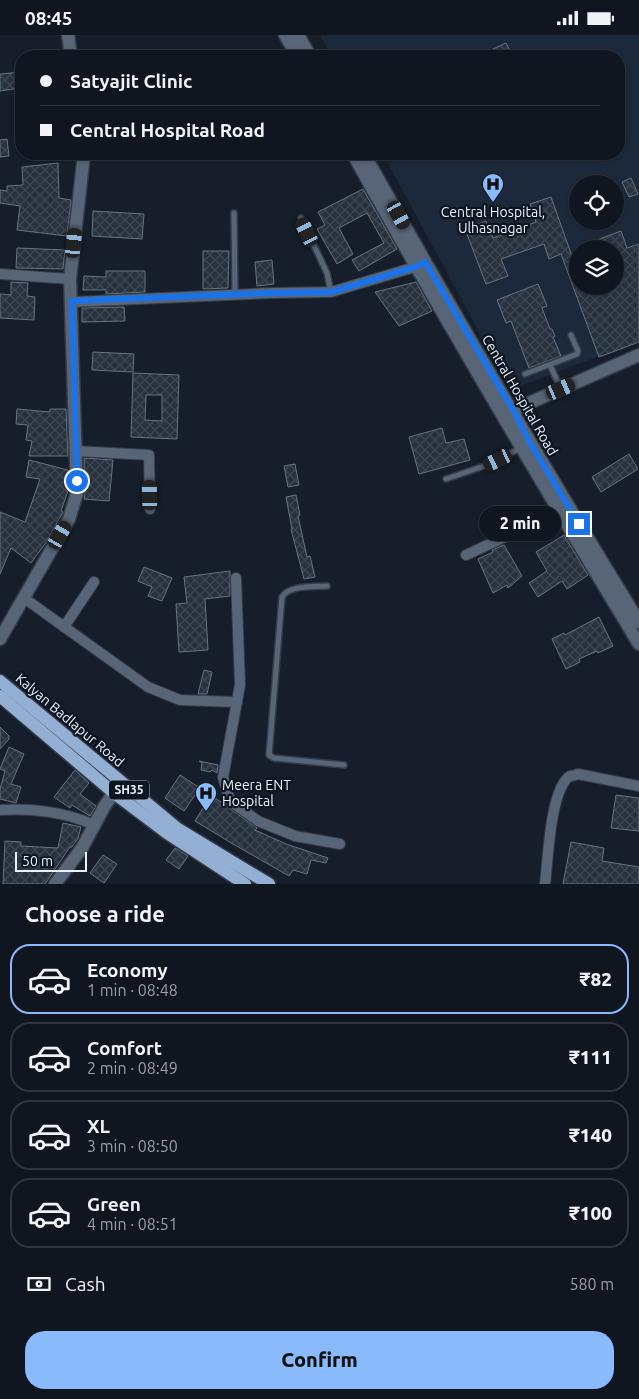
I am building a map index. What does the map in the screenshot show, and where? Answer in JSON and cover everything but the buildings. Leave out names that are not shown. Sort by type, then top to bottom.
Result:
[{"type":"main road","name":"Kalyan Badlapur Road","points":[[0,681],[167,833],[246,884]]},
{"type":"main road","name":"Kalyan Badlapur Road","points":[[0,696],[117,788],[178,829],[269,884]]},
{"type":"street","points":[[68,35],[70,50]]},
{"type":"street","points":[[285,35],[294,50]]},
{"type":"street","points":[[298,35],[307,50]]},
{"type":"street","points":[[0,639],[69,519],[77,493],[70,279],[83,160]]},
{"type":"street","name":"Central Hospital Road","points":[[356,160],[508,413],[530,443],[564,510],[639,643]]},
{"type":"street","name":"Central Hospital Road","points":[[367,160],[420,265]]},
{"type":"street","points":[[72,301],[331,292],[420,265]]},
{"type":"street","points":[[0,274],[70,279]]},
{"type":"street","points":[[508,413],[639,355]]},
{"type":"street","name":"Central Hospital Road","points":[[508,413],[521,448],[639,622]]},
{"type":"street","points":[[76,451],[149,455],[150,509]]},
{"type":"street","points":[[466,555],[564,510]]},
{"type":"street","points":[[236,578],[240,685],[223,777],[230,801],[258,821],[295,836],[340,843]]},
{"type":"street","points":[[64,627],[94,582]]},
{"type":"street","points":[[24,598],[148,687],[180,700],[237,702]]},
{"type":"street","points":[[545,884],[552,821],[559,793],[571,776],[578,775],[639,786]]},
{"type":"street","points":[[55,884],[82,849],[94,825],[117,788]]},
{"type":"street","points":[[0,810],[10,809],[62,815],[94,825]]},
{"type":"lane","points":[[234,213],[235,294]]},
{"type":"lane","points":[[301,219],[327,273],[331,292]]},
{"type":"lane","points":[[525,374],[577,354],[578,351],[571,335]]},
{"type":"lane","points":[[550,365],[561,389]]},
{"type":"lane","points":[[446,479],[484,466],[521,448]]},
{"type":"lane","points":[[327,586],[290,589],[284,592],[282,597],[269,755],[274,759],[344,765]]},
{"type":"shaded area","name":"Central Hospital, Ulhasnagar","points":[[320,35],[639,35],[639,341],[510,390],[386,160],[625,160],[625,50],[328,50]]},
{"type":"place","name":"Central Hospital, Ulhasnagar","points":[[493,203]]},
{"type":"place","name":"Meera ENT Hospital","points":[[206,812]]},
{"type":"route","points":[[77,481],[72,301],[331,292],[415,267],[425,262],[579,524]]}]
